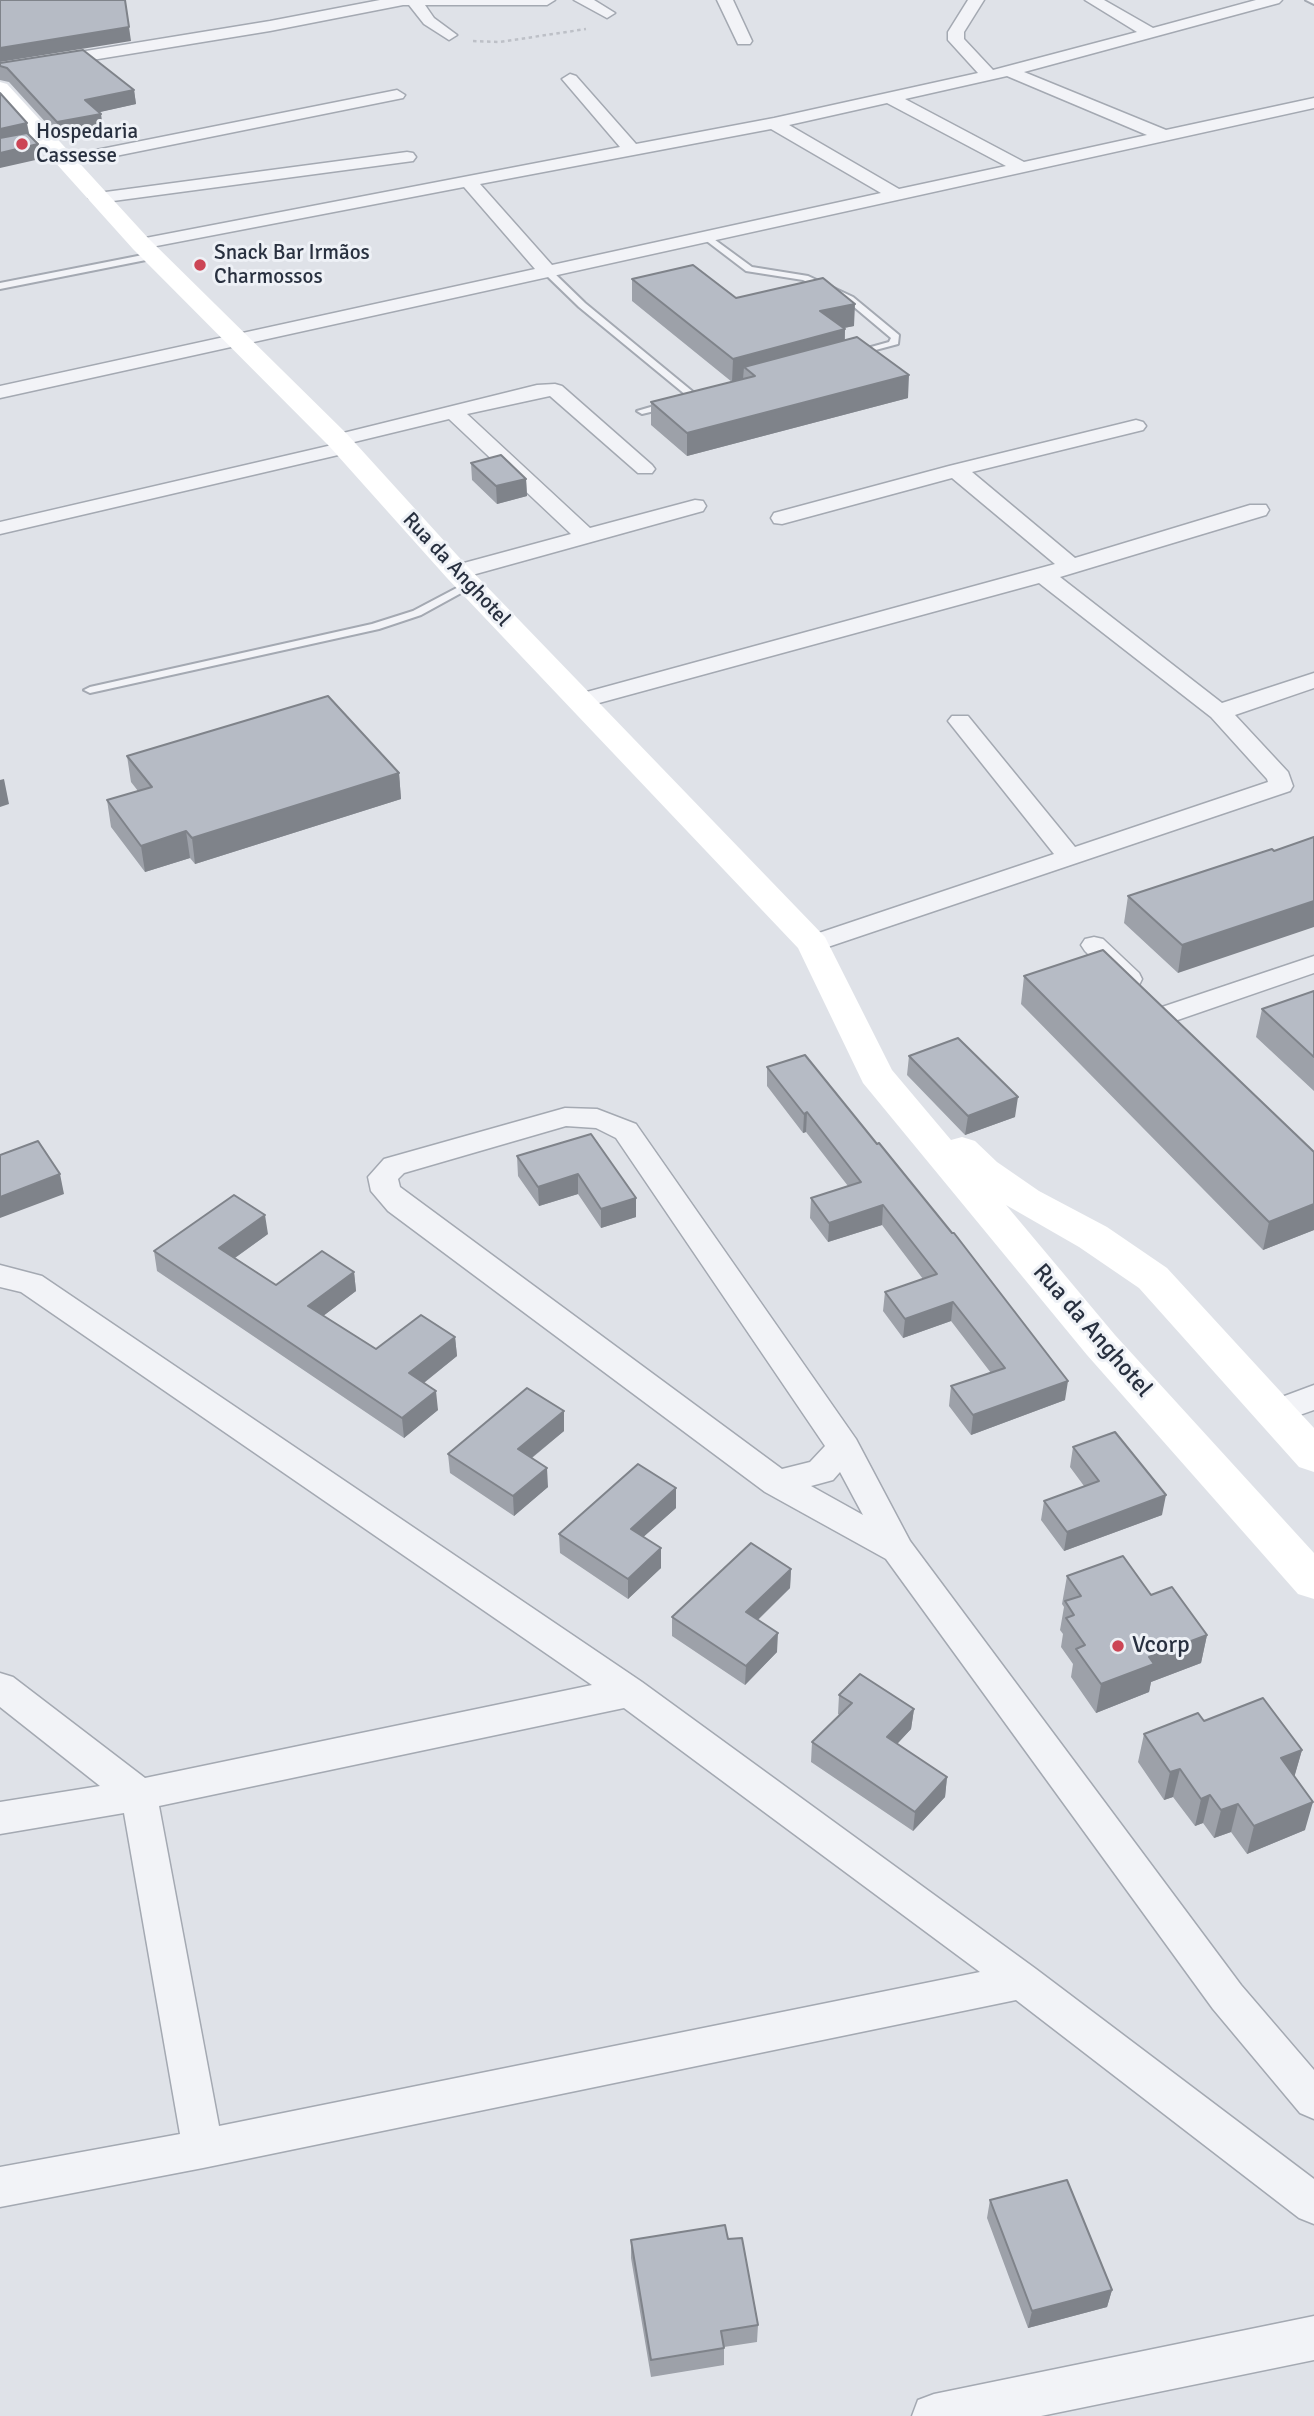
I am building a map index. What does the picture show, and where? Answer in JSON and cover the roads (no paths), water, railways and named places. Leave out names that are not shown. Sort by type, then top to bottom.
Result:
[{"type":"main road","name":"Rua da Anghotel","points":[[0,88],[41,141],[66,161],[147,250],[240,340],[341,444],[463,578],[813,944],[876,1075],[1101,1345],[1314,1582]]},
{"type":"main road","name":"Rua da Anghotel","points":[[876,1075],[984,1171],[1025,1200],[1093,1237],[1153,1278],[1314,1455]]},
{"type":"street","points":[[406,0],[449,35]]},
{"type":"street","points":[[0,70],[145,47],[353,4],[406,0],[547,0]]},
{"type":"street","points":[[582,0],[607,13]]},
{"type":"street","points":[[725,0],[744,41]]},
{"type":"street","points":[[976,0],[956,32],[956,40],[989,75]]},
{"type":"street","points":[[1093,0],[1150,33]]},
{"type":"street","points":[[147,250],[467,180],[774,123],[891,98],[1007,71],[1274,0]]},
{"type":"street","points":[[145,47],[164,63]]},
{"type":"street","points":[[1007,71],[1165,136]]},
{"type":"street","points":[[570,79],[631,149]]},
{"type":"street","points":[[66,161],[397,95]]},
{"type":"street","points":[[891,98],[1021,167]]},
{"type":"street","points":[[0,392],[1314,103]]},
{"type":"street","points":[[774,123],[895,194]]},
{"type":"street","points":[[98,198],[407,157]]},
{"type":"street","points":[[467,180],[549,273]]},
{"type":"street","points":[[0,528],[341,444],[453,411],[537,391],[555,390],[645,469]]},
{"type":"street","points":[[453,411],[586,536]]},
{"type":"street","points":[[782,518],[956,470],[1136,426]]},
{"type":"street","points":[[956,470],[1071,566]]},
{"type":"street","points":[[463,578],[586,536],[695,506]]},
{"type":"street","points":[[580,701],[1043,575],[1258,510]]},
{"type":"street","points":[[813,944],[1281,786],[1279,777],[1219,712],[1043,575]]},
{"type":"street","points":[[1219,712],[1314,680]]},
{"type":"street","points":[[960,721],[1071,858]]},
{"type":"street","points":[[1094,945],[1176,1024],[1314,964]]},
{"type":"street","points":[[898,1550],[777,1483],[399,1204],[386,1191],[383,1177],[394,1166],[565,1118],[589,1116],[611,1121],[626,1131],[844,1448],[898,1550],[1227,1997],[1314,2100]]},
{"type":"street","points":[[0,1276],[31,1284],[629,1692],[1022,1981],[1314,2204]]},
{"type":"street","points":[[1274,1412],[1314,1397]]},
{"type":"street","points":[[777,1483],[821,1471],[844,1448]]},
{"type":"street","points":[[0,1686],[139,1795],[204,2149]]},
{"type":"street","points":[[0,1818],[139,1795],[629,1692]]},
{"type":"street","points":[[0,2188],[204,2149],[1022,1981]]},
{"type":"street","points":[[934,2416],[1314,2338]]},
{"type":"lane","points":[[707,237],[749,269],[805,278],[850,299],[896,337],[893,344],[840,359]]},
{"type":"lane","points":[[0,286],[147,250]]},
{"type":"lane","points":[[549,273],[582,305],[695,398]]},
{"type":"lane","points":[[642,411],[709,394]]},
{"type":"lane","points":[[90,690],[375,627],[417,613],[463,578]]},
{"type":"place","name":"Hospedaria Cassesse","points":[[22,144]]},
{"type":"place","name":"Snack Bar Irmãos Charmossos","points":[[200,265]]},
{"type":"place","name":"Vcorp","points":[[1118,1646]]}]
